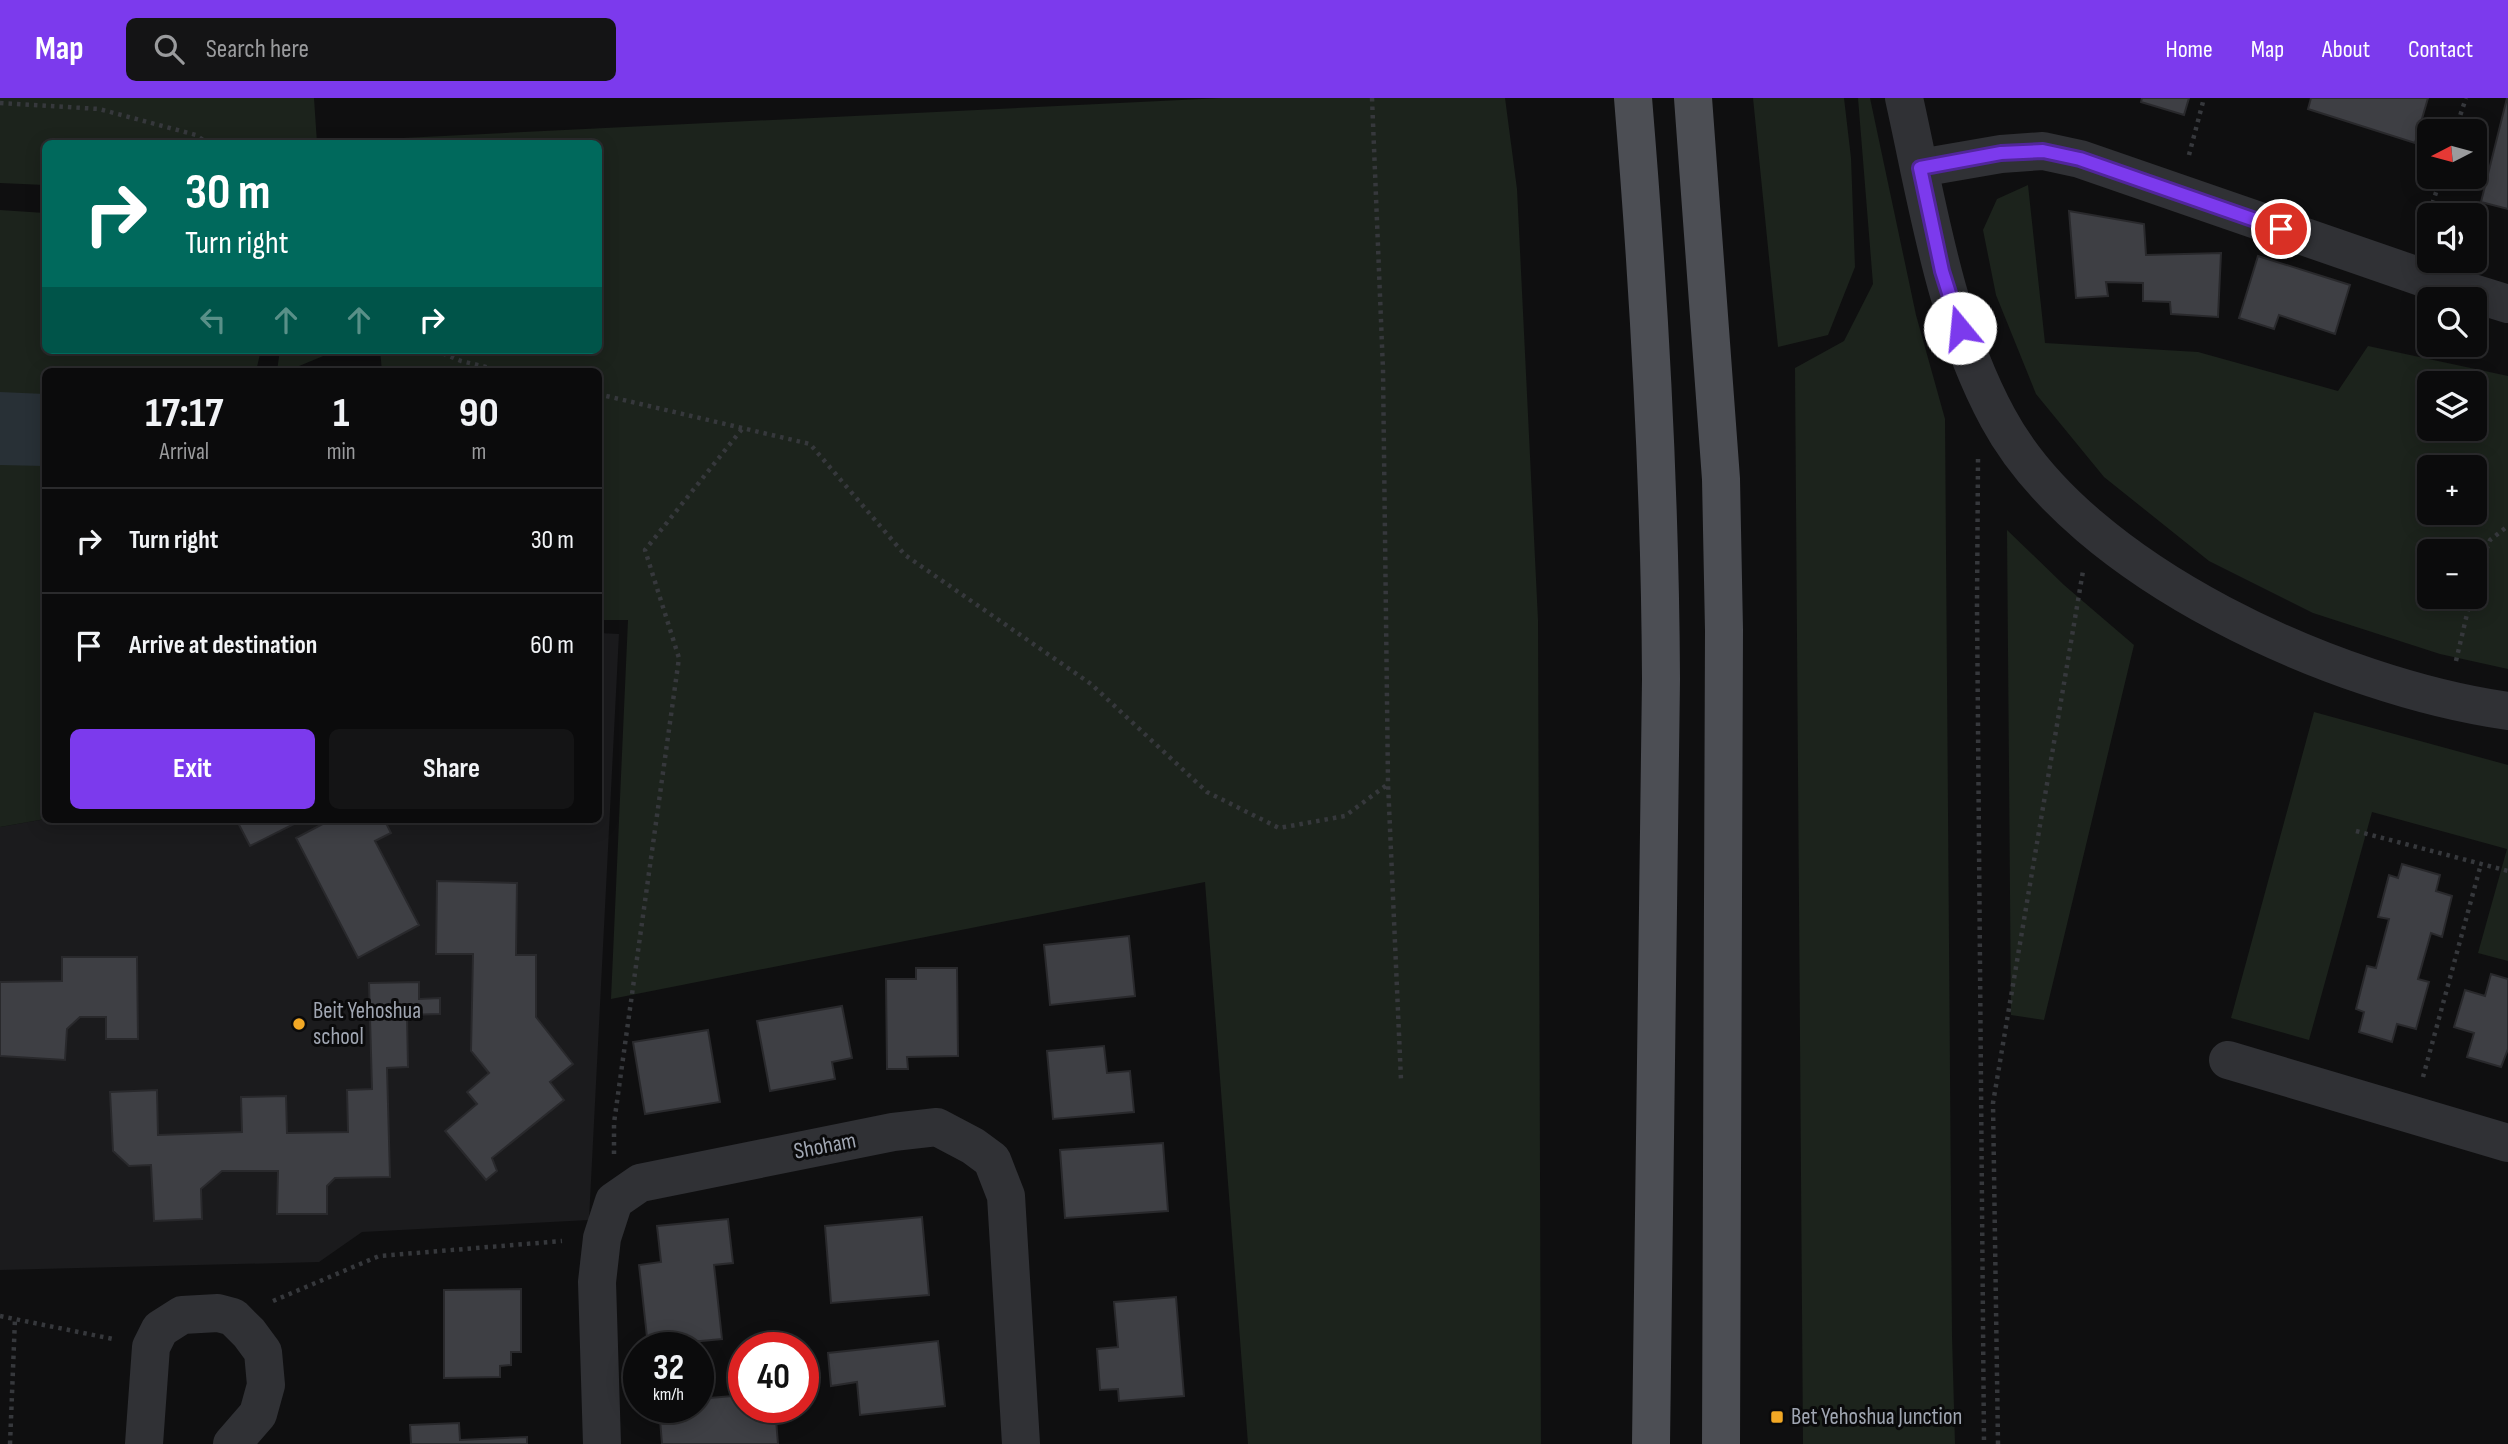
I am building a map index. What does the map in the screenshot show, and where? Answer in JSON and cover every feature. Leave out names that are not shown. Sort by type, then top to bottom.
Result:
[{"type":"main road","points":[[1633,98],[1642,204],[1660,552],[1661,679],[1651,1444]]},
{"type":"main road","points":[[1693,98],[1721,479],[1724,630],[1721,1444]]},
{"type":"street","points":[[1904,98],[1942,271],[1979,378],[1999,420],[2028,462],[2059,498],[2090,528],[2155,576],[2229,618],[2384,681],[2477,706],[2508,711]]},
{"type":"street","points":[[1920,168],[2001,153],[2043,151],[2080,159],[2410,274],[2508,304]]},
{"type":"street","points":[[2228,1060],[2508,1143]]},
{"type":"street","name":"Shoham","points":[[614,1200],[640,1183],[893,1132],[937,1128],[973,1146],[992,1160],[1006,1196],[1021,1444]]},
{"type":"street","points":[[602,1444],[597,1282],[602,1238],[614,1200]]},
{"type":"street","points":[[144,1444],[151,1347],[160,1329],[182,1315],[218,1313],[233,1317],[263,1352],[266,1385],[258,1414],[232,1444]]},
{"type":"path","points":[[1373,98],[1383,370],[1388,783],[1401,1080]]},
{"type":"path","points":[[2178,193],[2204,98]]},
{"type":"path","points":[[2459,119],[2466,98]]},
{"type":"path","points":[[0,103],[99,109],[196,135],[203,140]]},
{"type":"path","points":[[2410,274],[2437,189]]},
{"type":"path","points":[[444,354],[490,368]]},
{"type":"path","points":[[602,395],[810,444],[905,555],[1091,684],[1208,792],[1279,828],[1345,816],[1388,783]]},
{"type":"path","points":[[614,1200],[614,1123],[679,658],[645,550],[742,429]]},
{"type":"path","points":[[1978,458],[1984,1444]]},
{"type":"path","points":[[2487,548],[2490,540],[2508,526]]},
{"type":"path","points":[[1998,1444],[1993,1103],[2090,528]]},
{"type":"path","points":[[2447,698],[2468,609]]},
{"type":"path","points":[[2356,831],[2508,871]]},
{"type":"path","points":[[2412,1115],[2481,864]]},
{"type":"path","points":[[233,1317],[379,1256],[602,1238]]},
{"type":"path","points":[[0,1316],[151,1347]]},
{"type":"path","points":[[10,1444],[15,1319]]},
{"type":"shaded area","points":[[0,98],[314,98],[317,140],[42,140],[42,185],[0,183]]},
{"type":"shaded area","points":[[1222,98],[1505,98],[1517,189],[1538,620],[1541,1444],[1248,1444],[1205,882],[611,999],[628,620],[602,620],[602,368],[382,368],[380,354],[602,354],[602,140],[362,140]]},
{"type":"shaded area","points":[[1753,98],[1844,98],[1851,158],[1855,267],[1828,335],[1778,347]]},
{"type":"shaded area","points":[[1858,98],[1870,98],[1916,315],[1945,419],[1955,1444],[1803,1444],[1795,368],[1844,341],[1873,284]]},
{"type":"shaded area","points":[[2028,185],[2045,343],[2198,352],[2338,391],[2368,346],[2485,371],[2417,371],[2417,441],[2487,441],[2487,372],[2508,376],[2508,669],[2440,654],[2313,613],[2209,561],[2104,477],[2036,394],[1996,295],[1983,230],[1997,199]]},
{"type":"shaded area","points":[[0,210],[42,213],[42,354],[260,354],[257,368],[42,368],[42,820],[0,827]]},
{"type":"shaded area","points":[[279,354],[328,354],[294,368],[277,368]]},
{"type":"shaded area","points":[[0,392],[42,394],[42,466],[0,465]]},
{"type":"shaded area","points":[[2007,530],[2064,585],[2134,645],[2044,1020],[2011,1015]]},
{"type":"shaded area","name":"Beit Yehoshua school","points":[[602,633],[619,634],[589,1220],[362,1232],[319,1262],[0,1270],[0,827],[42,820],[42,823],[602,823]]},
{"type":"shaded area","points":[[2314,712],[2508,765],[2508,961],[2478,953],[2507,849],[2372,812],[2309,1040],[2231,1018]]},
{"type":"building","points":[[2142,98],[2189,98],[2184,115],[2141,102]]},
{"type":"building","points":[[2311,98],[2428,98],[2422,119],[2417,119],[2415,143],[2308,109]]},
{"type":"building","points":[[2508,98],[2508,209],[2481,202],[2484,189],[2487,189],[2487,178]]},
{"type":"building","points":[[2069,211],[2144,224],[2146,255],[2221,253],[2218,317],[2171,314],[2170,302],[2143,301],[2143,283],[2106,282],[2108,296],[2076,298]]},
{"type":"building","points":[[2258,256],[2350,285],[2335,334],[2279,315],[2274,329],[2239,318]]},
{"type":"building","points":[[238,823],[296,823],[250,846]]},
{"type":"building","points":[[324,823],[386,823],[391,833],[375,841],[419,925],[358,958],[296,838]]},
{"type":"building","points":[[2402,864],[2440,875],[2436,891],[2452,896],[2442,937],[2431,933],[2418,979],[2429,982],[2416,1029],[2397,1024],[2392,1042],[2359,1032],[2364,1012],[2356,1009],[2367,966],[2376,968],[2389,919],[2378,917],[2389,875],[2398,878]]},
{"type":"building","points":[[437,881],[517,883],[516,955],[536,955],[536,1017],[573,1064],[550,1082],[564,1100],[492,1158],[497,1171],[486,1180],[445,1131],[477,1104],[467,1092],[489,1073],[471,1051],[473,954],[436,954]]},
{"type":"building","points":[[1129,936],[1135,996],[1050,1005],[1044,945]]},
{"type":"building","points":[[62,957],[137,957],[138,1039],[106,1039],[106,1017],[80,1017],[67,1029],[65,1060],[0,1056],[0,982],[62,981]]},
{"type":"building","points":[[916,968],[957,968],[958,1056],[907,1057],[908,1069],[887,1069],[886,979],[916,979]]},
{"type":"building","points":[[2491,974],[2508,979],[2508,1049],[2501,1067],[2467,1057],[2474,1033],[2454,1027],[2465,990],[2485,996]]},
{"type":"building","points":[[419,982],[419,999],[440,998],[440,1014],[407,1015],[408,1067],[387,1068],[390,1177],[335,1178],[327,1186],[327,1214],[277,1214],[278,1171],[222,1171],[201,1189],[202,1219],[154,1221],[151,1165],[129,1166],[113,1151],[110,1092],[157,1090],[158,1135],[242,1132],[241,1097],[286,1096],[287,1133],[348,1132],[347,1090],[372,1089],[369,983]]},
{"type":"building","points":[[842,1006],[852,1058],[832,1062],[835,1079],[770,1091],[757,1021]]},
{"type":"building","points":[[708,1030],[720,1102],[645,1114],[633,1042]]},
{"type":"building","points":[[1104,1046],[1107,1073],[1130,1071],[1134,1112],[1053,1119],[1047,1051]]},
{"type":"building","points":[[1163,1143],[1168,1211],[1065,1218],[1060,1150]]},
{"type":"building","points":[[922,1217],[929,1295],[831,1303],[825,1226]]},
{"type":"building","points":[[728,1219],[733,1263],[714,1265],[722,1339],[714,1340],[714,1332],[646,1332],[639,1265],[661,1262],[657,1226]]},
{"type":"building","points":[[521,1289],[521,1352],[511,1352],[511,1365],[500,1366],[500,1377],[444,1378],[444,1290]]},
{"type":"building","points":[[1176,1297],[1184,1396],[1119,1401],[1118,1389],[1100,1390],[1097,1349],[1118,1347],[1114,1302]]},
{"type":"building","points":[[938,1341],[945,1406],[860,1415],[857,1382],[831,1386],[828,1353]]},
{"type":"building","points":[[728,1396],[728,1423],[776,1423],[778,1444],[662,1444],[660,1423],[714,1423],[714,1398]]},
{"type":"building","points":[[459,1423],[460,1440],[527,1437],[527,1444],[411,1444],[410,1425]]},
{"type":"place","name":"Beit Yehoshua school","points":[[299,1024]]},
{"type":"place","name":"Bet Yehoshua Junction","points":[[1777,1417]]},
{"type":"route","points":[[1960,328],[1942,271],[1920,168],[2001,153],[2043,151],[2080,159],[2281,229]]}]
